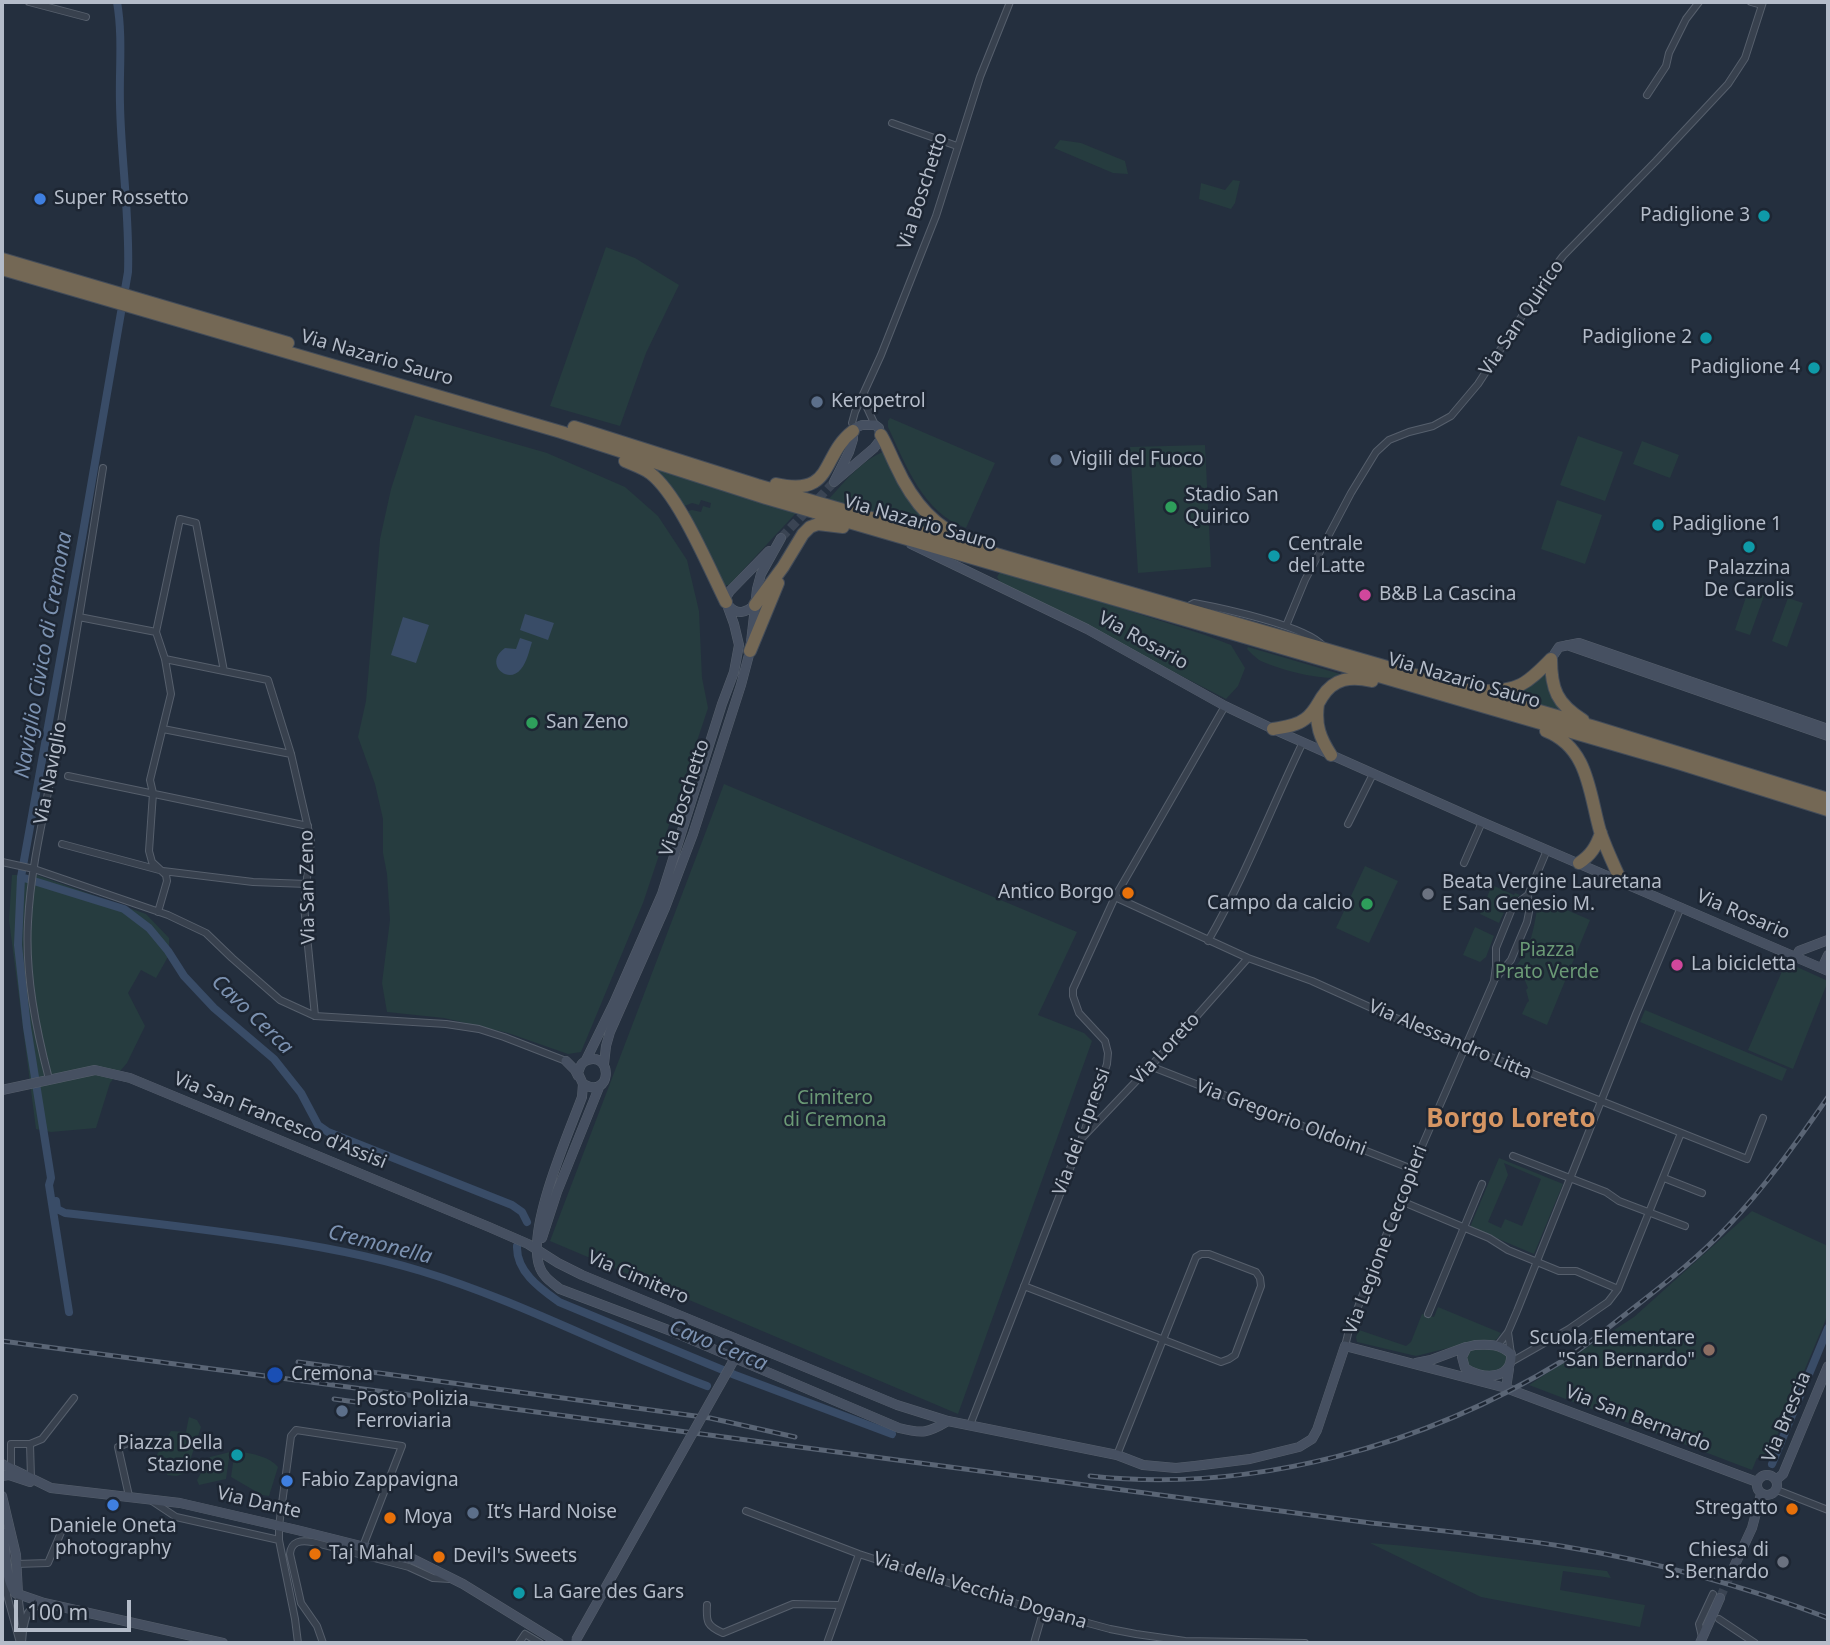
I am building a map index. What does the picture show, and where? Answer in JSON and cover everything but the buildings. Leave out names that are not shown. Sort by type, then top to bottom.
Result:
[{"type":"highway","name":"Via Nazario Sauro","points":[[2,260],[115,297],[132,307],[561,432],[708,481],[1678,763],[1828,810]]},
{"type":"highway","name":"Via Nazario Sauro","points":[[2,270],[162,306],[981,551],[1595,727],[1828,799]]},
{"type":"highway","points":[[757,485],[766,481],[786,486],[804,487],[812,484],[828,466],[844,438],[854,430]]},
{"type":"highway","points":[[878,430],[913,497],[930,518],[955,535],[976,542],[981,551]]},
{"type":"highway","points":[[561,432],[640,467],[659,482],[678,509],[726,602]]},
{"type":"highway","points":[[755,604],[810,527],[818,524],[898,537]]},
{"type":"highway","points":[[750,651],[783,567]]},
{"type":"highway","points":[[1464,690],[1508,691],[1526,683],[1551,659]]},
{"type":"highway","points":[[1551,659],[1551,678],[1556,696],[1573,714],[1595,727]]},
{"type":"highway","points":[[1273,729],[1303,721],[1327,690],[1340,681],[1354,679],[1404,684],[1424,696]]},
{"type":"highway","points":[[1378,682],[1545,731],[1562,739],[1578,757],[1585,772],[1601,832],[1621,881]]},
{"type":"highway","points":[[1318,704],[1317,730],[1331,755]]},
{"type":"highway","points":[[1579,863],[1597,845],[1601,832]]},
{"type":"street","points":[[29,2],[86,17]]},
{"type":"street","name":"Via Boschetto","points":[[854,430],[852,423],[855,412],[933,226],[980,77],[1010,2]]},
{"type":"street","points":[[1647,95],[1666,66],[1669,53],[1686,19],[1699,2]]},
{"type":"street","points":[[1751,2],[1762,4]]},
{"type":"street","name":"Via San Quirico","points":[[1286,626],[1305,580],[1376,452],[1388,440],[1433,426],[1451,416],[1478,384],[1563,256],[1728,84],[1745,58],[1762,4]]},
{"type":"street","points":[[892,123],[957,146]]},
{"type":"street","points":[[865,390],[864,401],[878,430],[879,444],[834,482],[849,452],[854,430],[862,425],[878,430]]},
{"type":"street","name":"Via Naviglio","points":[[49,1079],[34,1011],[28,960],[31,889],[103,468]]},
{"type":"street","points":[[158,912],[167,881],[163,871],[152,862],[149,851],[153,793],[150,780],[171,694],[165,659],[156,632],[180,519],[196,523],[224,671],[165,659]]},
{"type":"street","name":"Via Boschetto","points":[[781,537],[761,574],[750,651],[693,834],[665,908],[610,1032],[604,1064],[606,1078],[600,1085],[537,1249],[545,1196],[582,1097],[579,1069],[614,1003],[662,894],[734,672],[739,645],[726,602],[727,596],[781,537]]},
{"type":"street","name":"Via Rosario","points":[[898,537],[1087,629],[1225,706],[1273,729],[1825,970]]},
{"type":"street","points":[[726,602],[731,609],[740,613],[755,604]]},
{"type":"street","points":[[1184,609],[1194,603],[1286,626],[1317,639],[1326,650]]},
{"type":"street","points":[[79,617],[156,632]]},
{"type":"street","points":[[1551,659],[1559,647],[1579,643],[1828,729]]},
{"type":"street","points":[[1566,645],[1828,736]]},
{"type":"street","name":"Via San Zeno","points":[[224,671],[268,680],[291,754],[311,841],[304,906],[315,1016]]},
{"type":"street","name":"Via dei Cipressi","points":[[970,1425],[1082,1138],[1107,1064],[1105,1041],[1079,1013],[1072,993],[1115,897],[1225,706]]},
{"type":"street","points":[[163,729],[291,754]]},
{"type":"street","points":[[1208,941],[1240,881],[1303,742]]},
{"type":"street","points":[[1348,824],[1373,774]]},
{"type":"street","points":[[68,776],[308,826]]},
{"type":"street","points":[[1464,863],[1482,822]]},
{"type":"street","points":[[62,844],[163,871],[253,882],[307,884]]},
{"type":"street","points":[[1494,981],[1512,959],[1528,914],[1528,895],[1547,850]]},
{"type":"street","points":[[2,862],[34,870],[158,912],[206,933],[280,1000],[315,1016],[446,1024],[479,1029],[566,1061],[584,1062],[596,1059],[604,1064]]},
{"type":"street","points":[[1494,981],[1496,948],[1514,907],[1528,895]]},
{"type":"street","name":"Via Alessandro Litta","points":[[1115,897],[1248,958],[1312,981],[1464,1046],[1747,1159],[1763,1118]]},
{"type":"street","points":[[1514,907],[1522,907],[1528,914]]},
{"type":"street","points":[[1498,1345],[1508,1332],[1681,907]]},
{"type":"street","points":[[1796,957],[1799,951],[1828,940]]},
{"type":"street","points":[[1495,955],[1503,961],[1512,959]]},
{"type":"street","points":[[1825,970],[1828,955]]},
{"type":"street","name":"Via Loreto","points":[[1082,1138],[1180,1035],[1248,958]]},
{"type":"street","name":"Via Legione Ceccopieri","points":[[1345,1346],[1412,1170],[1494,981]]},
{"type":"street","points":[[566,1061],[581,1081],[592,1088],[600,1085]]},
{"type":"street","name":"Via Gregorio Oldoini","points":[[1150,1066],[1412,1170]]},
{"type":"street","name":"Via San Francesco d'Assisi","points":[[2,1090],[95,1070],[130,1078],[537,1249]]},
{"type":"street","points":[[1415,1364],[1471,1373],[1499,1374],[1510,1362],[1569,1329],[1608,1302],[1618,1289],[1681,1133]]},
{"type":"street","points":[[1513,1156],[1685,1226]]},
{"type":"street","points":[[1664,1178],[1702,1193]]},
{"type":"street","points":[[1428,1314],[1482,1184]]},
{"type":"street","points":[[1401,1201],[1559,1271],[1576,1271],[1618,1289]]},
{"type":"street","name":"Via Cimitero","points":[[537,1249],[537,1261],[541,1271],[560,1289],[671,1331],[900,1428],[916,1432],[931,1431],[948,1421]]},
{"type":"street","name":"Via Cimitero","points":[[537,1249],[558,1263],[607,1285],[897,1405],[970,1425]]},
{"type":"street","points":[[1024,1286],[1163,1339],[1221,1362],[1235,1355],[1261,1286],[1260,1278],[1256,1272],[1209,1254],[1196,1257],[1163,1339],[1117,1455]]},
{"type":"street","points":[[1506,1388],[1510,1362],[1508,1332]]},
{"type":"street","points":[[1415,1364],[1475,1345],[1498,1345],[1505,1348],[1510,1362]]},
{"type":"street","points":[[970,1425],[1117,1455],[1143,1465],[1175,1468],[1250,1459],[1299,1447],[1312,1439],[1345,1346]]},
{"type":"street","name":"Via San Bernardo","points":[[1345,1346],[1506,1388],[1757,1482]]},
{"type":"street","points":[[1467,1347],[1462,1361],[1471,1373]]},
{"type":"street","points":[[575,1641],[735,1358]]},
{"type":"street","name":"Via Brescia","points":[[1777,1485],[1825,1382],[1828,1366]]},
{"type":"street","points":[[35,1480],[6,1466],[10,1444],[30,1444],[42,1439],[74,1398]]},
{"type":"street","points":[[298,1643],[279,1540],[291,1436],[296,1430],[402,1446],[361,1550]]},
{"type":"street","points":[[128,1443],[118,1447],[129,1496]]},
{"type":"street","points":[[30,1444],[35,1480]]},
{"type":"street","points":[[2,1476],[9,1475],[26,1482],[35,1480]]},
{"type":"street","points":[[1777,1485],[1769,1496],[1757,1489],[1757,1482],[1764,1475],[1771,1476],[1777,1485],[1828,1510]]},
{"type":"street","name":"Via Dante","points":[[35,1480],[51,1488],[180,1503],[279,1526],[361,1550]]},
{"type":"street","points":[[1732,1571],[1752,1528],[1760,1493]]},
{"type":"street","points":[[2,1496],[16,1555],[23,1631]]},
{"type":"street","name":"Via Dante","points":[[148,1498],[176,1517],[279,1540]]},
{"type":"street","name":"Via della Vecchia Dogana","points":[[746,1511],[859,1554],[1042,1612],[1119,1631],[1185,1641],[1305,1643]]},
{"type":"street","points":[[256,1535],[279,1526]]},
{"type":"street","points":[[16,1564],[48,1563],[62,1530]]},
{"type":"street","points":[[2,1532],[6,1553],[4,1569],[7,1595],[21,1643]]},
{"type":"street","name":"Via Dante","points":[[323,1643],[317,1626],[301,1603],[290,1554],[293,1544],[302,1540],[413,1559],[456,1580],[477,1598],[559,1643]]},
{"type":"street","points":[[827,1643],[859,1554]]},
{"type":"street","points":[[4,1569],[15,1593],[20,1596],[223,1643]]},
{"type":"street","points":[[1701,1641],[1716,1596]]},
{"type":"street","points":[[21,1643],[26,1613],[44,1602]]},
{"type":"street","points":[[707,1605],[706,1619],[712,1628],[723,1633],[793,1604],[840,1605]]},
{"type":"street","points":[[1034,1643],[1042,1612]]},
{"type":"street","points":[[1719,1619],[1755,1643]]},
{"type":"street","points":[[519,1643],[525,1634],[538,1630]]},
{"type":"street","points":[[525,1634],[540,1643]]},
{"type":"green space","points":[[1060,140],[1081,143],[1125,161],[1128,174],[1113,173],[1054,148]]},
{"type":"green space","points":[[1233,180],[1240,181],[1231,209],[1199,199],[1201,183],[1225,190]]},
{"type":"green space","points":[[606,247],[635,258],[679,285],[646,353],[620,426],[550,406]]},
{"type":"green space","name":"San Zeno","points":[[415,415],[547,453],[625,487],[658,516],[687,560],[699,611],[702,678],[708,708],[643,903],[581,1052],[568,1054],[508,1033],[444,1018],[387,1012],[382,983],[390,920],[383,853],[383,819],[375,784],[358,737],[366,701],[380,539],[391,489]]},
{"type":"green space","points":[[890,418],[995,463],[966,528],[938,511],[918,486],[888,427]]},
{"type":"green space","points":[[1578,436],[1623,452],[1605,501],[1560,485]]},
{"type":"green space","points":[[1642,441],[1679,455],[1670,478],[1633,464]]},
{"type":"green space","name":"Stadio San Quirico","points":[[1205,445],[1211,567],[1138,573],[1130,447]]},
{"type":"green space","points":[[885,451],[947,534],[829,499],[861,465]]},
{"type":"green space","points":[[648,466],[796,513],[729,585],[725,585],[684,512],[701,512],[703,506],[710,508],[711,503],[701,500],[699,505],[692,503],[682,507]]},
{"type":"green space","points":[[1557,500],[1602,515],[1585,564],[1541,549]]},
{"type":"green space","points":[[1000,572],[1231,645],[1245,668],[1238,686],[1226,699],[1000,582],[997,577]]},
{"type":"green space","points":[[1748,591],[1764,596],[1750,635],[1735,630]]},
{"type":"green space","points":[[1788,598],[1803,603],[1787,647],[1772,641]]},
{"type":"green space","points":[[1248,647],[1340,674],[1340,677],[1311,676],[1277,667],[1259,660]]},
{"type":"green space","points":[[1548,665],[1572,717],[1495,694]]},
{"type":"green space","name":"Cimitero di Cremona","points":[[724,784],[1077,932],[1038,1015],[1084,1033],[1092,1041],[958,1414],[550,1241]]},
{"type":"green space","name":"Campo da calcio","points":[[1365,866],[1398,881],[1369,943],[1336,928]]},
{"type":"green space","points":[[12,875],[37,875],[146,914],[169,938],[169,955],[156,978],[141,970],[128,993],[145,1026],[127,1063],[110,1083],[96,1128],[51,1132],[36,1129],[9,920]]},
{"type":"green space","points":[[1492,885],[1520,895],[1508,904],[1499,923],[1480,914]]},
{"type":"green space","name":"Piazza Prato Verde","points":[[1539,898],[1590,920],[1547,1025],[1522,1014],[1529,1001],[1526,990],[1528,988],[1521,971],[1515,973],[1513,969],[1529,945]]},
{"type":"green space","points":[[1475,927],[1494,936],[1486,957],[1480,962],[1463,955]]},
{"type":"green space","points":[[1786,962],[1828,981],[1793,1069],[1748,1050]]},
{"type":"green space","points":[[1645,1010],[1787,1069],[1782,1081],[1640,1022]]},
{"type":"green space","points":[[1499,1158],[1563,1184],[1534,1254],[1470,1227]],"holes":[[[1504,1163],[1541,1179],[1522,1226],[1505,1219],[1501,1228],[1488,1222],[1508,1175]]]},
{"type":"green space","points":[[1752,1211],[1828,1246],[1828,1314],[1767,1460],[1757,1458],[1752,1470],[1529,1385],[1634,1317]]},
{"type":"green space","points":[[1438,1307],[1501,1333],[1493,1341],[1473,1342],[1416,1356],[1357,1342],[1359,1330],[1406,1346],[1411,1342],[1422,1314],[1434,1317]]},
{"type":"green space","points":[[1476,1349],[1497,1349],[1507,1356],[1506,1366],[1486,1371],[1470,1366],[1465,1357],[1468,1352]]},
{"type":"green space","points":[[189,1417],[197,1420],[201,1427],[186,1473],[167,1475],[168,1465],[152,1463],[171,1431],[186,1432]]},
{"type":"green space","points":[[230,1452],[226,1479],[199,1485],[197,1480],[210,1457]]},
{"type":"green space","points":[[239,1452],[266,1458],[278,1467],[269,1496],[262,1495],[231,1477],[233,1463]]},
{"type":"green space","points":[[1370,1543],[1607,1571],[1611,1578],[1563,1571],[1560,1590],[1645,1605],[1640,1627],[1481,1597]]},
{"type":"water","points":[[525,614],[554,623],[548,640],[520,630]]},
{"type":"water","points":[[403,617],[429,625],[416,663],[391,655]]},
{"type":"water","points":[[520,638],[532,642],[526,660],[516,674],[504,674],[497,666],[496,660],[505,648],[516,649]]},
{"type":"waterway","name":"Naviglio Civico di Cremona","points":[[69,1312],[27,1027],[18,945],[21,877],[128,272],[117,2]]},
{"type":"waterway","name":"Cavo Cerca","points":[[21,877],[124,909],[149,928],[184,976],[214,1008],[274,1059],[301,1093],[318,1125],[328,1132],[512,1205],[522,1212],[527,1222]]},
{"type":"waterway","name":"Cremonella","points":[[56,1201],[57,1209],[65,1213],[293,1242],[400,1265],[494,1297],[707,1386]]},
{"type":"waterway","name":"Cavo Cerca","points":[[517,1246],[525,1272],[559,1302],[735,1375],[892,1434]]},
{"type":"waterway","points":[[1772,1464],[1828,1328]]},
{"type":"tunnel","points":[[781,538],[834,482]]},
{"type":"tunnel","points":[[1720,1598],[1732,1571]]},
{"type":"railway","points":[[1090,1476],[1152,1480],[1275,1470],[1336,1457],[1396,1439],[1455,1417],[1511,1390],[1583,1347],[1706,1248],[1768,1180],[1828,1097]]},
{"type":"railway","points":[[2,1341],[1561,1546],[1696,1575],[1828,1618]]},
{"type":"railway","points":[[298,1362],[710,1418],[795,1437]]},
{"type":"railway","points":[[334,1399],[356,1402]]},
{"type":"place","name":"Super Rossetto","points":[[40,199]]},
{"type":"place","name":"Padiglione 3","points":[[1764,216]]},
{"type":"place","name":"Padiglione 2","points":[[1706,338]]},
{"type":"place","name":"Padiglione 4","points":[[1814,368]]},
{"type":"place","name":"Keropetrol","points":[[817,402]]},
{"type":"place","name":"Vigili del Fuoco","points":[[1056,460]]},
{"type":"place","name":"Stadio San Quirico","points":[[1171,507]]},
{"type":"place","name":"Padiglione 1","points":[[1658,525]]},
{"type":"place","name":"Palazzina De Carolis","points":[[1749,547]]},
{"type":"place","name":"Centrale del Latte","points":[[1274,556]]},
{"type":"place","name":"B&B La Cascina","points":[[1365,595]]},
{"type":"place","name":"San Zeno","points":[[532,723]]},
{"type":"place","name":"Antico Borgo","points":[[1128,893]]},
{"type":"place","name":"Beata Vergine Lauretana E San Genesio M.","points":[[1428,894]]},
{"type":"place","name":"Campo da calcio","points":[[1367,904]]},
{"type":"place","name":"La bicicletta","points":[[1677,965]]},
{"type":"place","name":"Scuola Elementare \"San Bernardo\"","points":[[1709,1350]]},
{"type":"place","name":"Cremona","points":[[275,1375]]},
{"type":"place","name":"Posto Polizia Ferroviaria","points":[[342,1411]]},
{"type":"place","name":"Piazza Della Stazione","points":[[237,1455]]},
{"type":"place","name":"Fabio Zappavigna","points":[[287,1481]]},
{"type":"place","name":"Daniele Oneta photography","points":[[113,1505]]},
{"type":"place","name":"Stregatto","points":[[1792,1509]]},
{"type":"place","name":"It’s Hard Noise","points":[[473,1513]]},
{"type":"place","name":"Moya","points":[[390,1518]]},
{"type":"place","name":"Taj Mahal","points":[[315,1554]]},
{"type":"place","name":"Devil's Sweets","points":[[439,1557]]},
{"type":"place","name":"Chiesa di S. Bernardo","points":[[1783,1562]]},
{"type":"place","name":"La Gare des Gars","points":[[519,1593]]},
{"type":"district","name":"Borgo Loreto","points":[[1511,1120]]}]
